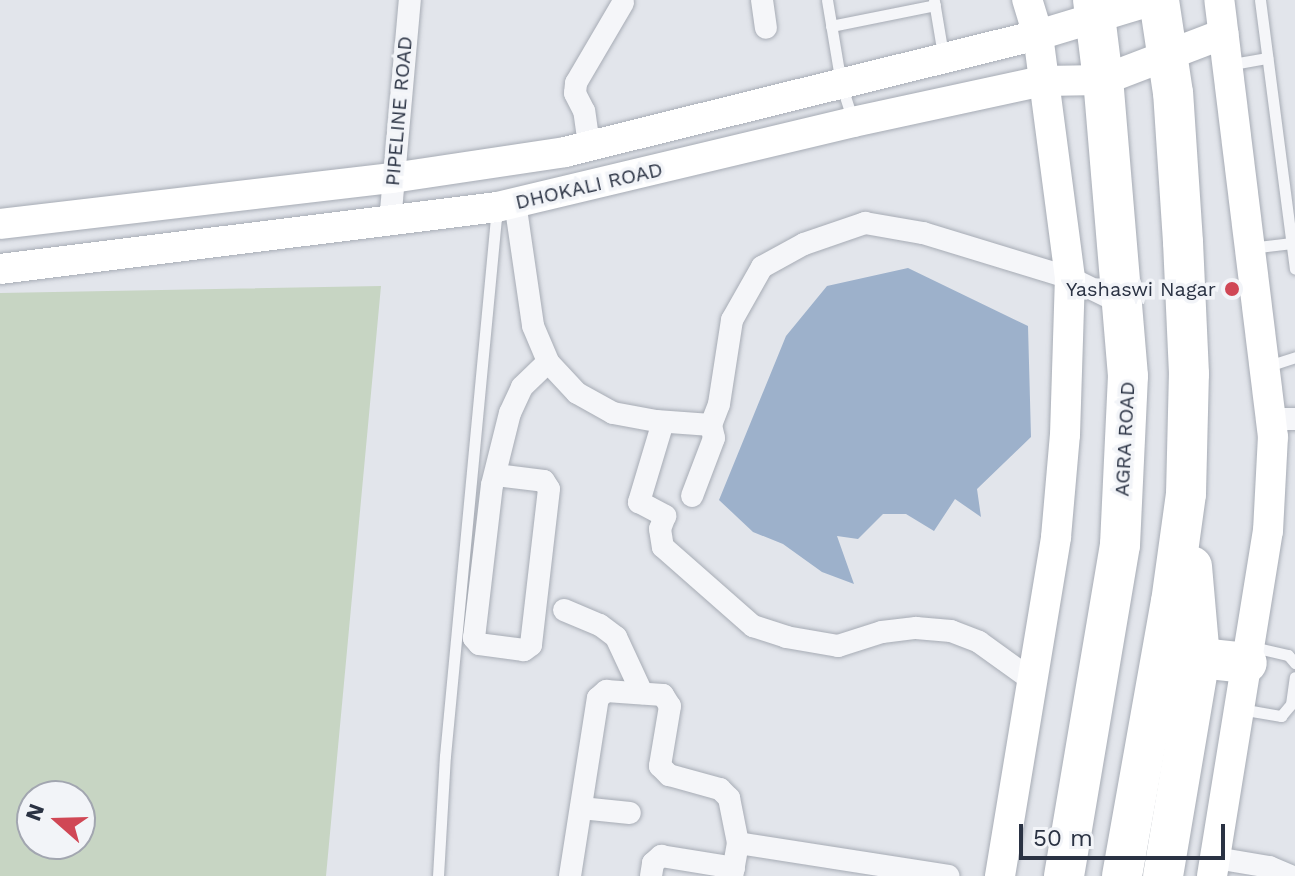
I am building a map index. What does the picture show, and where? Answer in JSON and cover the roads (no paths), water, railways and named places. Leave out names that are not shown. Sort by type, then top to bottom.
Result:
[{"type":"highway","points":[[1157,0],[1168,53],[1188,359],[1186,494],[1200,658],[1163,876]]},
{"type":"highway","name":"AGRA ROAD","points":[[1064,876],[1120,545],[1128,376],[1103,80],[1094,9]]},
{"type":"highway","points":[[1122,876],[1171,602],[1186,494]]},
{"type":"highway","points":[[1200,658],[1248,655]]},
{"type":"street","name":"PIPELINE ROAD","points":[[390,222],[410,0]]},
{"type":"street","points":[[762,0],[766,28]]},
{"type":"street","points":[[1000,876],[1056,537],[1064,450],[1070,278],[1038,35],[1027,0]]},
{"type":"street","name":"DHOKALI ROAD","points":[[0,224],[392,178],[565,152],[943,56],[1038,35],[1094,9],[1157,0]]},
{"type":"street","points":[[1219,0],[1264,368],[1283,419],[1214,867],[1269,867],[1290,876]]},
{"type":"street","points":[[589,145],[584,111],[575,93],[576,83],[623,3]]},
{"type":"street","name":"DHOKALI ROAD","points":[[0,269],[506,205],[853,122],[1043,81],[1103,80],[1223,34]]},
{"type":"street","points":[[649,131],[654,171]]},
{"type":"street","points":[[506,205],[533,326],[548,362],[577,393],[613,413],[663,422],[711,425]]},
{"type":"street","points":[[692,496],[714,438],[711,425],[719,404],[732,320],[762,267],[804,244],[865,223],[923,233],[1070,278],[1121,303]]},
{"type":"street","points":[[496,475],[544,481],[549,489],[531,645],[524,650],[479,644],[474,638],[492,485],[510,413],[522,387],[548,362]]},
{"type":"street","points":[[663,422],[639,502],[665,516],[660,529],[663,547],[753,626],[786,637],[838,646],[882,632],[916,628],[951,631],[979,642],[1033,681]]},
{"type":"street","points":[[564,610],[600,625],[616,637],[642,693]]},
{"type":"street","points":[[570,876],[598,698],[606,691],[663,695],[670,706],[660,766],[669,775],[720,789],[729,798],[738,843],[733,872],[661,856],[653,863],[651,876]]},
{"type":"street","points":[[581,808],[630,813]]},
{"type":"street","points":[[738,843],[848,868],[948,876]]},
{"type":"lane","points":[[827,0],[841,84],[853,122]]},
{"type":"lane","points":[[1260,0],[1295,269]]},
{"type":"lane","points":[[831,26],[934,3],[943,56]]},
{"type":"lane","points":[[1227,65],[1267,58]]},
{"type":"lane","points":[[438,876],[445,756],[506,205]]},
{"type":"lane","points":[[1250,249],[1292,243]]},
{"type":"lane","points":[[1264,368],[1295,357]]},
{"type":"lane","points":[[1248,655],[1288,655],[1295,663]]},
{"type":"lane","points":[[1240,709],[1281,716],[1291,704],[1295,677]]},
{"type":"water","points":[[908,268],[1028,326],[1031,437],[977,489],[981,517],[955,499],[934,531],[906,514],[883,514],[858,539],[837,536],[854,584],[822,572],[783,544],[753,532],[719,500],[786,336],[827,286]]},
{"type":"place","name":"Yashaswi Nagar","points":[[1232,289]]}]
